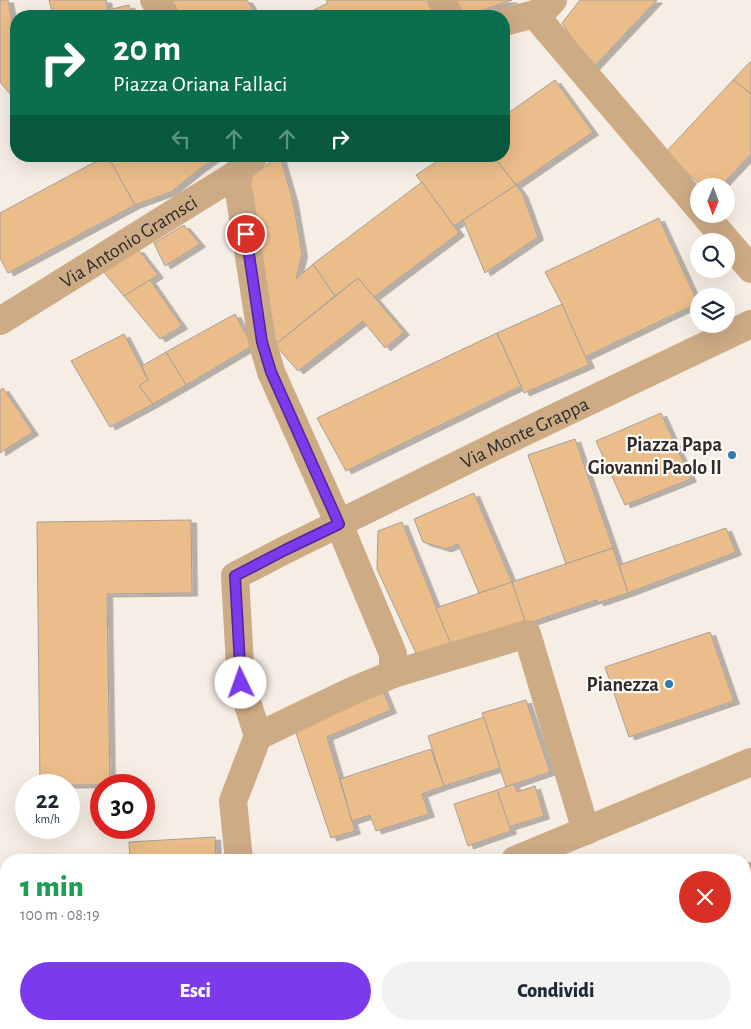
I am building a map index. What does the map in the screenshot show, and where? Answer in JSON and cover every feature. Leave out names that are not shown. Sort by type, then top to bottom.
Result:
[{"type":"street","points":[[510,20],[544,7],[690,196]]},
{"type":"street","name":"Via Antonio Gramsci","points":[[0,321],[235,175],[248,162]]},
{"type":"street","points":[[235,175],[262,342],[271,372],[339,524],[393,654],[393,674]]},
{"type":"street","points":[[712,223],[751,269]]},
{"type":"street","name":"Via Monte Grappa","points":[[258,736],[241,683],[235,576],[516,436],[751,324]]},
{"type":"street","points":[[238,854],[234,801],[258,736],[350,692],[393,674],[527,634],[586,831]]},
{"type":"street","points":[[530,854],[751,762]]},
{"type":"building","points":[[0,0],[8,0],[10,10],[10,94],[0,82]]},
{"type":"building","points":[[49,0],[106,0],[108,10],[52,10]]},
{"type":"building","points":[[171,0],[247,0],[253,10],[178,10]]},
{"type":"building","points":[[326,0],[433,0],[439,10],[314,10],[328,3]]},
{"type":"building","points":[[454,0],[512,0],[484,10],[460,10]]},
{"type":"building","points":[[580,0],[657,0],[592,69],[562,23]]},
{"type":"building","points":[[129,5],[130,10],[108,10]]},
{"type":"building","points":[[751,61],[751,94],[733,80]]},
{"type":"building","points":[[555,80],[593,132],[516,185],[498,162],[510,162],[510,112]]},
{"type":"building","points":[[733,80],[751,94],[751,154],[728,178],[693,178],[665,153]]},
{"type":"building","points":[[95,162],[111,162],[135,205],[8,273],[0,258],[0,213]]},
{"type":"building","points":[[111,162],[210,162],[171,192],[135,205]]},
{"type":"building","points":[[270,162],[282,162],[293,201],[302,254],[296,279],[313,264],[335,296],[275,345],[250,189],[252,176]]},
{"type":"building","points":[[436,162],[498,162],[516,185],[454,226],[416,175]]},
{"type":"building","points":[[422,182],[459,233],[374,297],[358,278],[335,296],[313,264]]},
{"type":"building","points":[[516,185],[523,195],[538,237],[485,273],[463,220]]},
{"type":"building","points":[[659,218],[691,288],[690,307],[585,357],[562,304],[545,272]]},
{"type":"building","points":[[184,225],[200,244],[165,266],[154,243]]},
{"type":"building","points":[[138,249],[158,275],[124,296],[102,270]]},
{"type":"building","points":[[358,278],[404,332],[385,348],[363,321],[298,371],[275,345]]},
{"type":"building","points":[[150,280],[182,326],[160,339],[124,296]]},
{"type":"building","points":[[562,304],[589,365],[524,393],[497,333]]},
{"type":"building","points":[[235,314],[252,346],[186,385],[166,352]]},
{"type":"building","points":[[497,333],[521,386],[346,471],[317,418]]},
{"type":"building","points":[[124,334],[148,380],[139,386],[153,404],[110,427],[71,361]]},
{"type":"building","points":[[166,352],[186,385],[153,404],[139,386],[148,380],[142,366]]},
{"type":"building","points":[[3,388],[33,432],[0,453],[0,390]]},
{"type":"building","points":[[661,413],[691,479],[625,505],[596,441]]},
{"type":"building","points":[[575,439],[613,548],[566,564],[528,455]]},
{"type":"building","points":[[474,493],[512,582],[479,593],[458,544],[446,549],[423,542],[414,519]]},
{"type":"building","points":[[191,520],[192,593],[107,594],[110,774],[90,774],[90,785],[80,785],[80,774],[40,774],[37,522]]},
{"type":"building","points":[[402,522],[453,649],[419,660],[377,569],[378,531]]},
{"type":"building","points":[[726,528],[736,552],[628,593],[619,565]]},
{"type":"building","points":[[613,548],[628,593],[598,603],[597,600],[526,624],[512,582]]},
{"type":"building","points":[[512,582],[526,624],[453,649],[436,608]]},
{"type":"building","name":"Pianezza","points":[[710,632],[734,701],[629,737],[605,667]]},
{"type":"building","points":[[381,686],[391,710],[327,737],[355,831],[331,838],[295,730]]},
{"type":"building","points":[[526,700],[550,772],[506,787],[482,713]]},
{"type":"building","points":[[484,717],[500,768],[444,786],[428,736]]},
{"type":"building","points":[[431,749],[444,786],[422,794],[429,814],[376,831],[370,815],[352,821],[340,779]]},
{"type":"building","points":[[514,784],[517,792],[535,786],[544,816],[509,827],[497,790]]},
{"type":"building","points":[[497,790],[511,831],[468,846],[454,804]]},
{"type":"building","points":[[215,837],[216,854],[130,854],[129,842]]},
{"type":"place","name":"Piazza Papa Giovanni Paolo II","points":[[732,455]]},
{"type":"place","name":"Pianezza","points":[[669,684]]},
{"type":"route","points":[[241,683],[235,576],[339,524],[271,372],[262,342],[246,234]]}]
